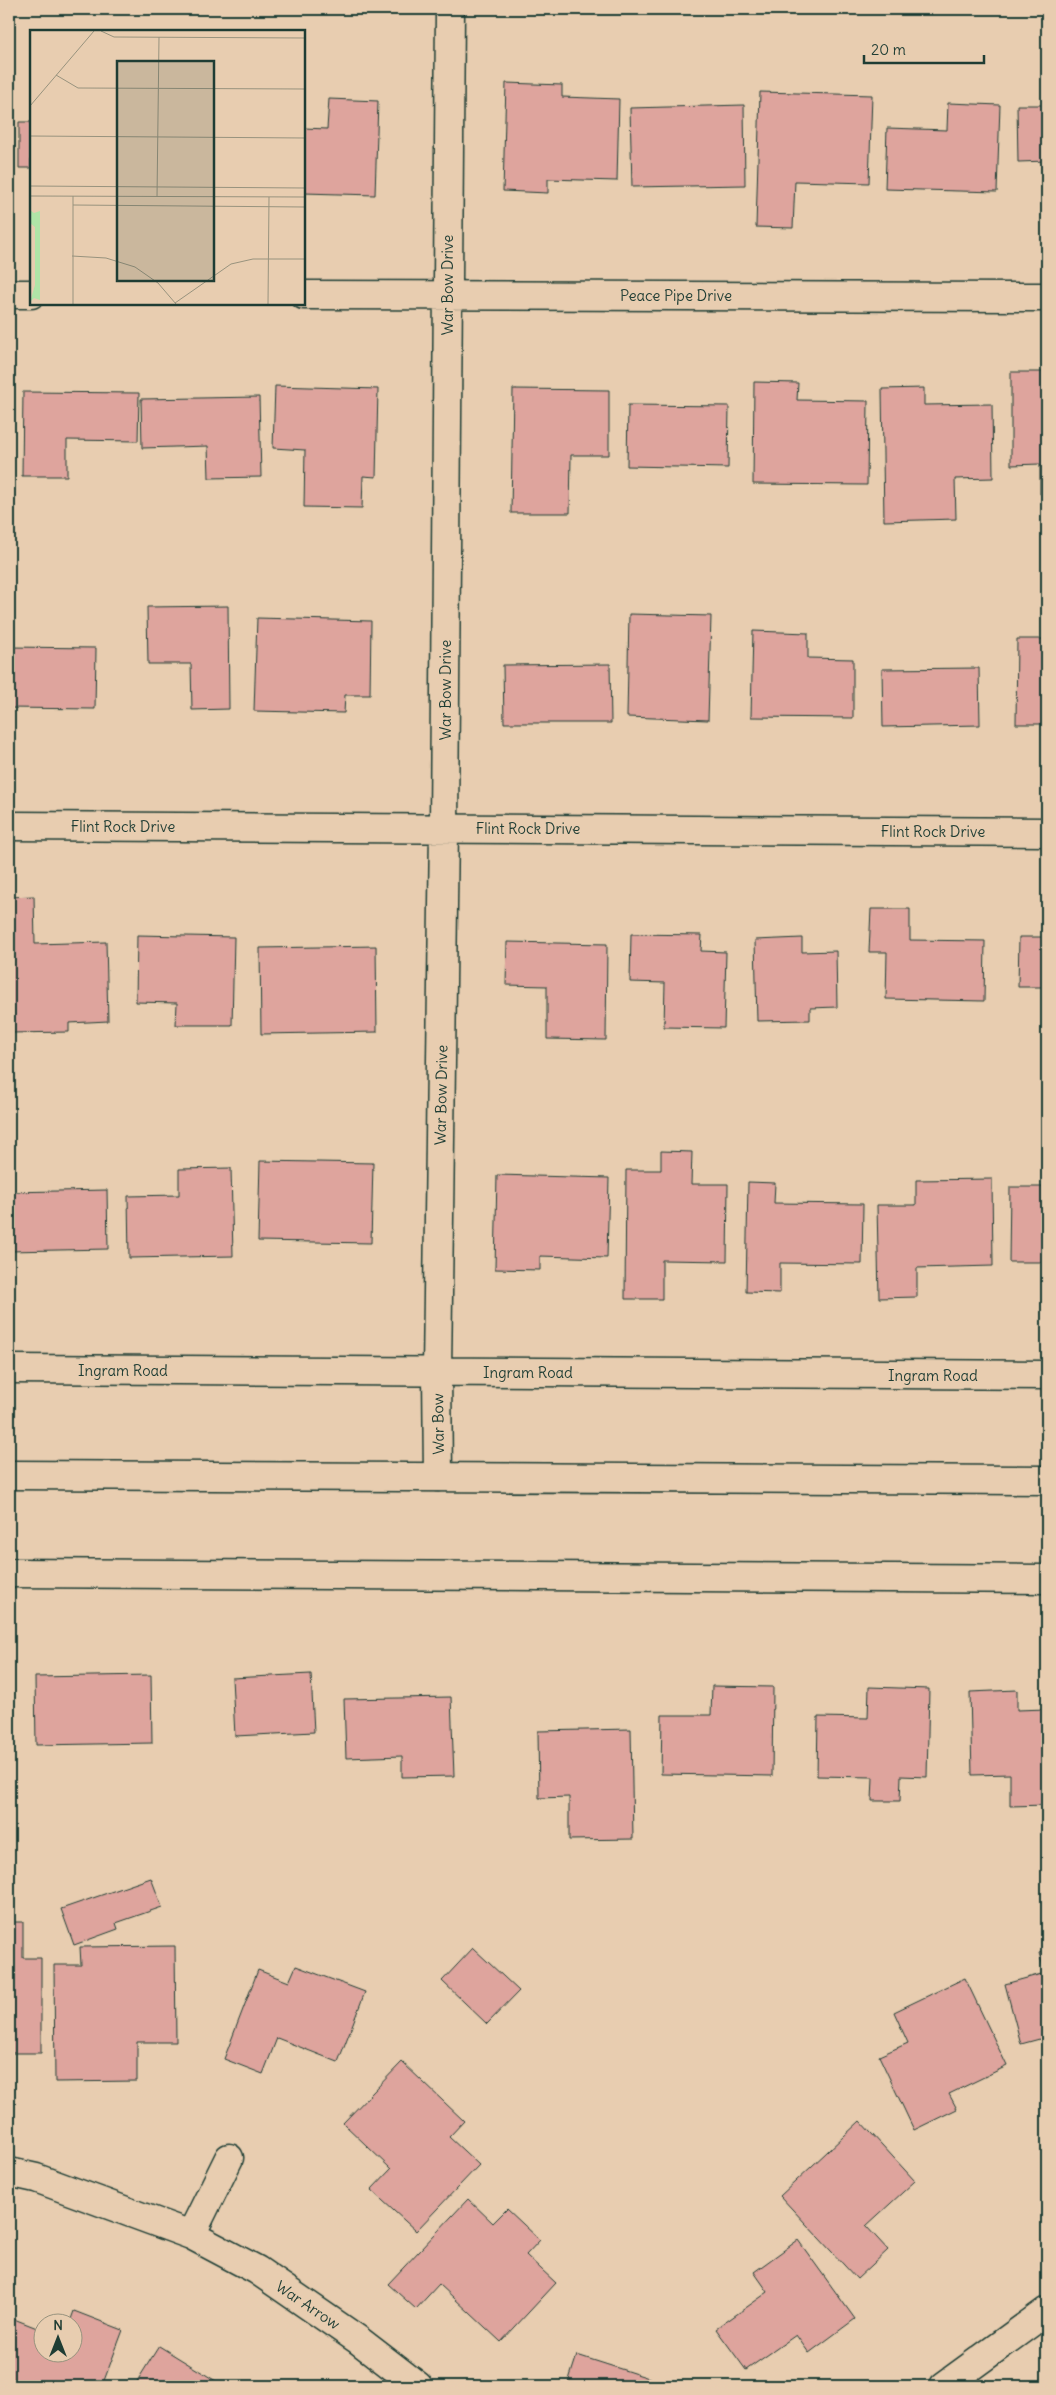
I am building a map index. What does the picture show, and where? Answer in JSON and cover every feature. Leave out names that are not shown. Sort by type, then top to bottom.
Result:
[{"type":"street","name":"War Bow Drive","points":[[437,1372],[444,828],[450,9]]},
{"type":"street","points":[[9,294],[30,294]]},
{"type":"street","name":"Peace Pipe Drive","points":[[305,294],[1047,297]]},
{"type":"street","name":"Flint Rock Drive","points":[[9,826],[1047,832]]},
{"type":"street","name":"Ingram Road","points":[[9,1369],[1047,1375]]},
{"type":"street","name":"War Bow","points":[[437,1372],[438,1477]]},
{"type":"street","points":[[9,1475],[1047,1480]]},
{"type":"street","points":[[9,1573],[1047,1579]]},
{"type":"street","points":[[191,2235],[229,2158]]},
{"type":"street","name":"War Arrow","points":[[9,2172],[36,2178],[191,2235],[257,2270],[357,2339],[418,2386]]},
{"type":"street","points":[[944,2386],[1047,2312]]},
{"type":"building","points":[[506,83],[562,85],[562,97],[619,99],[617,181],[548,179],[548,193],[503,191]]},
{"type":"building","points":[[760,92],[872,95],[869,183],[795,181],[793,228],[756,227]]},
{"type":"building","points":[[329,99],[378,101],[375,195],[305,193],[305,128],[327,129]]},
{"type":"building","points":[[948,103],[1000,105],[997,192],[885,189],[887,128],[947,130]]},
{"type":"building","points":[[744,105],[745,185],[632,187],[630,108]]},
{"type":"building","points":[[1017,105],[1047,105],[1047,161],[1018,162]]},
{"type":"building","points":[[19,122],[30,122],[30,168],[19,168]]},
{"type":"building","points":[[1011,372],[1043,372],[1043,407],[1047,407],[1047,494],[1040,494],[1040,464],[1011,465]]},
{"type":"building","points":[[754,382],[798,383],[797,400],[868,401],[867,485],[753,484]]},
{"type":"building","points":[[275,386],[378,389],[376,477],[363,476],[362,508],[304,507],[305,450],[273,448]]},
{"type":"building","points":[[924,388],[924,405],[992,404],[993,478],[955,479],[956,519],[884,521],[882,389]]},
{"type":"building","points":[[513,389],[609,390],[609,455],[571,455],[570,513],[511,513]]},
{"type":"building","points":[[23,392],[139,393],[138,441],[67,440],[67,476],[22,476]]},
{"type":"building","points":[[259,397],[261,477],[209,478],[208,446],[142,448],[141,399]]},
{"type":"building","points":[[628,405],[729,406],[728,468],[627,466]]},
{"type":"building","points":[[228,606],[229,709],[192,710],[191,664],[148,664],[147,607]]},
{"type":"building","points":[[629,614],[711,616],[708,720],[627,717]]},
{"type":"building","points":[[257,618],[371,621],[370,695],[345,695],[344,713],[254,711]]},
{"type":"building","points":[[753,631],[808,633],[808,658],[853,659],[853,718],[751,717]]},
{"type":"building","points":[[1017,639],[1047,639],[1047,724],[1016,724]]},
{"type":"building","points":[[9,647],[96,648],[95,709],[9,708]]},
{"type":"building","points":[[610,664],[611,723],[504,723],[503,665]]},
{"type":"building","points":[[979,668],[980,725],[883,727],[882,669]]},
{"type":"building","points":[[34,896],[35,944],[106,942],[108,1021],[69,1023],[69,1032],[9,1033],[9,897]]},
{"type":"building","points":[[871,909],[910,909],[910,940],[985,941],[984,1001],[886,999],[887,952],[869,952]]},
{"type":"building","points":[[631,934],[702,935],[701,951],[726,952],[724,1028],[664,1027],[665,983],[630,982]]},
{"type":"building","points":[[137,935],[234,937],[232,1025],[176,1025],[177,1003],[136,1002]]},
{"type":"building","points":[[1019,937],[1047,937],[1047,987],[1018,987]]},
{"type":"building","points":[[802,938],[802,952],[836,951],[837,1007],[810,1008],[810,1020],[757,1021],[755,940]]},
{"type":"building","points":[[507,942],[607,944],[606,1040],[547,1039],[547,986],[506,985]]},
{"type":"building","points":[[376,946],[377,1032],[261,1034],[260,948]]},
{"type":"building","points":[[661,1151],[692,1152],[691,1184],[728,1184],[727,1261],[662,1260],[662,1299],[625,1299],[626,1170],[661,1170]]},
{"type":"building","points":[[260,1161],[373,1163],[371,1243],[258,1241]]},
{"type":"building","points":[[231,1168],[233,1256],[129,1258],[128,1196],[179,1195],[179,1169]]},
{"type":"building","points":[[497,1175],[609,1178],[607,1258],[540,1256],[540,1270],[495,1269]]},
{"type":"building","points":[[992,1179],[993,1266],[917,1268],[917,1297],[879,1298],[877,1205],[916,1205],[916,1180]]},
{"type":"building","points":[[748,1182],[775,1183],[774,1203],[863,1204],[862,1264],[780,1263],[780,1293],[746,1292]]},
{"type":"building","points":[[1010,1187],[1047,1187],[1047,1262],[1009,1262]]},
{"type":"building","points":[[107,1190],[108,1249],[9,1251],[9,1192]]},
{"type":"building","points":[[311,1674],[314,1732],[235,1736],[232,1678]]},
{"type":"building","points":[[151,1675],[152,1743],[36,1745],[35,1677]]},
{"type":"building","points":[[712,1686],[773,1687],[772,1776],[661,1774],[662,1715],[711,1715]]},
{"type":"building","points":[[869,1687],[929,1689],[927,1777],[901,1776],[900,1801],[872,1801],[873,1777],[817,1776],[818,1717],[868,1718]]},
{"type":"building","points":[[1017,1690],[1017,1710],[1047,1709],[1047,1805],[1010,1806],[1010,1774],[972,1775],[970,1692]]},
{"type":"building","points":[[451,1697],[454,1776],[402,1777],[402,1756],[346,1758],[344,1699]]},
{"type":"building","points":[[631,1729],[633,1839],[569,1840],[569,1797],[539,1798],[538,1731]]},
{"type":"building","points":[[151,1878],[162,1907],[116,1923],[118,1929],[74,1945],[61,1909]]},
{"type":"building","points":[[9,1922],[23,1922],[23,1958],[41,1958],[41,2053],[9,2053]]},
{"type":"building","points":[[175,1946],[176,2042],[137,2042],[137,2081],[55,2082],[54,1965],[81,1965],[80,1947]]},
{"type":"building","points":[[473,1948],[519,1991],[487,2024],[442,1981]]},
{"type":"building","points":[[1047,1950],[1047,2037],[1021,2044],[1005,1984],[1045,1973],[1039,1953]]},
{"type":"building","points":[[296,1966],[365,1992],[338,2062],[277,2038],[263,2074],[224,2059],[258,1970],[289,1982]]},
{"type":"building","points":[[965,1978],[1007,2066],[949,2094],[957,2109],[914,2130],[879,2056],[908,2043],[894,2012]]},
{"type":"building","points":[[402,2062],[464,2121],[449,2137],[479,2165],[416,2231],[371,2190],[391,2169],[343,2123]]},
{"type":"building","points":[[860,2121],[915,2181],[866,2226],[888,2250],[857,2279],[780,2196]]},
{"type":"building","points":[[468,2199],[493,2223],[507,2209],[540,2240],[526,2255],[556,2283],[501,2342],[439,2284],[416,2309],[388,2284]]},
{"type":"building","points":[[798,2240],[855,2319],[809,2353],[796,2335],[746,2370],[716,2329],[768,2292],[754,2272]]},
{"type":"building","points":[[82,2314],[123,2330],[102,2386],[9,2385],[9,2317],[32,2326],[32,2362],[82,2362]]},
{"type":"building","points":[[159,2346],[224,2386],[134,2386]]},
{"type":"building","points":[[577,2355],[674,2386],[567,2386]]}]
